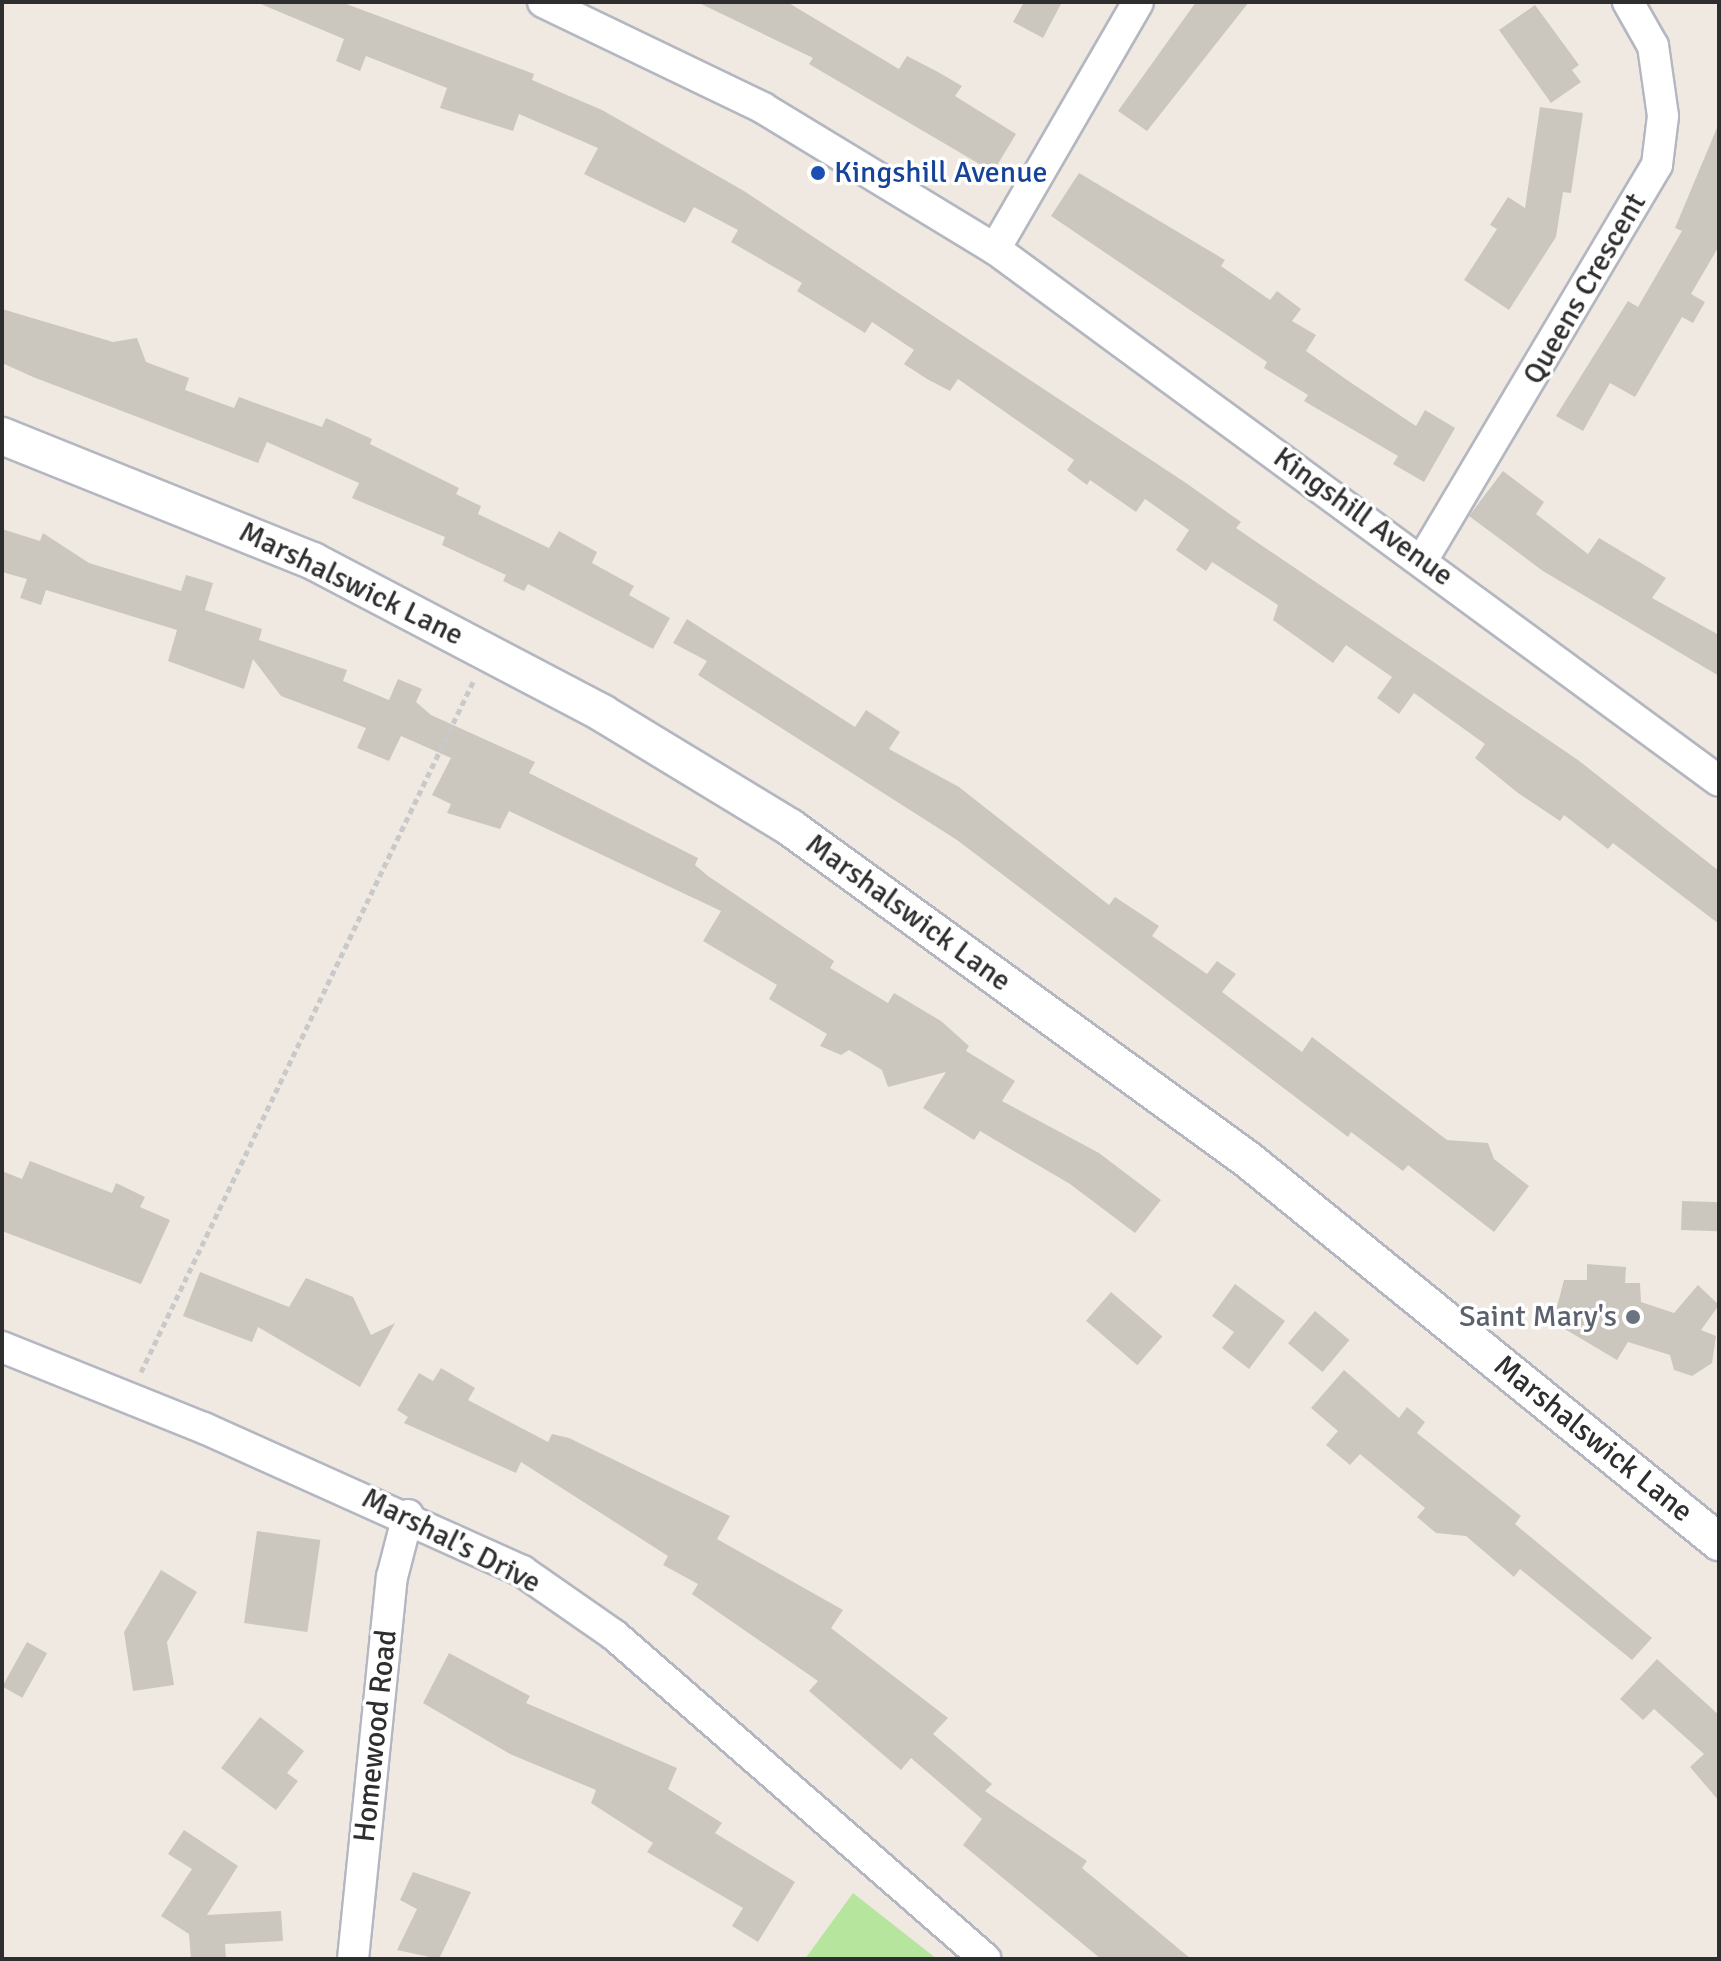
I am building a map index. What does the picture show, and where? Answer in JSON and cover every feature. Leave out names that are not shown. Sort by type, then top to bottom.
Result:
[{"type":"street","name":"Kingshill Avenue","points":[[543,2],[763,108],[995,249],[1423,559],[1719,781]]},
{"type":"street","points":[[995,249],[1138,2]]},
{"type":"street","name":"Queens Crescent","points":[[1423,559],[1657,165],[1663,116],[1653,46],[1628,2]]},
{"type":"street","name":"Marshalswick Lane","points":[[2,436],[313,561],[488,651],[804,837],[1247,1159],[1718,1537]]},
{"type":"street","name":"Marshal's Drive","points":[[2,1347],[408,1515],[522,1571],[614,1635],[986,1959]]},
{"type":"street","name":"Homewood Road","points":[[353,1959],[392,1577],[408,1515]]},
{"type":"path","points":[[128,1398],[488,651]]},
{"type":"green space","points":[[853,1893],[937,1959],[805,1959]]},
{"type":"building","points":[[256,2],[341,2],[534,74],[532,80],[602,110],[744,191],[1186,483],[1241,522],[1236,528],[1578,760],[1719,871],[1719,924],[1613,843],[1608,849],[1564,815],[1560,821],[1518,793],[1475,758],[1485,744],[1414,693],[1399,714],[1377,698],[1392,677],[1346,645],[1333,663],[1273,620],[1278,605],[1212,562],[1206,571],[1176,550],[1189,530],[1145,499],[1136,512],[1090,480],[1087,485],[1067,470],[1074,460],[958,379],[950,391],[927,379],[904,364],[914,350],[872,322],[865,333],[797,291],[802,283],[731,242],[738,230],[694,207],[685,223],[584,174],[598,148],[519,114],[513,131],[440,108],[447,88],[366,56],[360,71],[336,61],[344,39]]},
{"type":"building","points":[[697,2],[787,2],[899,69],[907,56],[938,72],[962,86],[955,96],[1016,134],[993,172],[809,64],[813,58]]},
{"type":"building","points":[[1024,2],[1062,2],[1043,38],[1013,22]]},
{"type":"building","points":[[1196,2],[1249,2],[1147,131],[1118,111]]},
{"type":"building","points":[[1535,5],[1579,65],[1572,70],[1581,82],[1551,103],[1499,30]]},
{"type":"building","points":[[1540,107],[1583,113],[1571,193],[1563,192],[1556,237],[1509,310],[1464,280],[1497,229],[1490,225],[1508,197],[1525,208]]},
{"type":"building","points":[[1719,123],[1719,246],[1691,294],[1705,302],[1693,323],[1682,317],[1635,397],[1610,383],[1583,431],[1556,416],[1628,301],[1638,307],[1682,231],[1675,228]]},
{"type":"building","points":[[1079,173],[1225,260],[1221,266],[1270,300],[1277,291],[1301,309],[1292,321],[1316,335],[1306,351],[1347,380],[1416,426],[1425,410],[1455,428],[1424,482],[1393,464],[1398,456],[1304,401],[1308,395],[1264,368],[1267,362],[1051,216]]},
{"type":"building","points":[[2,309],[113,342],[137,338],[146,362],[189,378],[185,390],[234,408],[239,397],[322,427],[326,418],[372,439],[370,444],[459,488],[456,494],[481,506],[478,514],[549,548],[559,531],[597,552],[592,563],[634,586],[629,595],[670,618],[653,649],[528,584],[524,591],[503,581],[506,575],[442,545],[445,537],[352,498],[359,483],[267,442],[258,463],[2,363]]},
{"type":"building","points":[[1503,471],[1544,502],[1536,514],[1588,554],[1599,538],[1666,578],[1652,598],[1719,635],[1719,676],[1543,571],[1469,516]]},
{"type":"building","points":[[2,529],[40,541],[43,533],[89,563],[181,591],[186,575],[213,583],[205,610],[262,629],[259,640],[347,670],[343,681],[389,700],[398,679],[422,689],[416,702],[431,715],[535,762],[529,773],[698,858],[695,865],[708,876],[834,961],[830,968],[888,1003],[894,993],[941,1021],[969,1046],[966,1051],[1015,1081],[1002,1101],[1099,1153],[1161,1200],[1135,1233],[1070,1184],[980,1131],[974,1140],[923,1108],[946,1072],[888,1087],[882,1070],[849,1050],[841,1055],[820,1046],[827,1034],[769,999],[777,985],[703,941],[721,911],[509,811],[500,829],[447,813],[451,804],[432,795],[451,758],[401,736],[389,761],[357,748],[366,728],[281,696],[253,659],[244,689],[168,661],[177,630],[46,590],[41,605],[20,598],[27,579],[2,572]]},
{"type":"building","points":[[687,619],[855,727],[866,710],[900,732],[889,749],[959,787],[1109,905],[1115,897],[1159,926],[1152,936],[1207,974],[1217,961],[1236,974],[1222,992],[1302,1052],[1312,1037],[1447,1140],[1488,1143],[1494,1159],[1529,1186],[1494,1232],[1408,1165],[1403,1171],[1351,1132],[1348,1137],[957,840],[698,675],[707,661],[673,643]]},
{"type":"building","points":[[30,1161],[112,1193],[116,1183],[145,1197],[140,1207],[170,1220],[141,1284],[2,1231],[2,1171],[22,1179]]},
{"type":"building","points":[[1682,1201],[1719,1202],[1718,1231],[1681,1230]]},
{"type":"building","name":"Saint Mary's","points":[[1587,1264],[1626,1267],[1625,1283],[1640,1283],[1641,1302],[1674,1313],[1698,1285],[1719,1305],[1701,1330],[1716,1336],[1712,1363],[1692,1376],[1674,1370],[1670,1355],[1628,1342],[1617,1360],[1553,1322],[1564,1280],[1587,1280]]},
{"type":"building","points":[[200,1272],[289,1307],[306,1278],[353,1297],[371,1335],[395,1323],[360,1387],[258,1327],[252,1342],[183,1316]]},
{"type":"building","points":[[1235,1284],[1285,1321],[1249,1369],[1222,1348],[1234,1332],[1212,1316]]},
{"type":"building","points":[[1111,1292],[1162,1337],[1137,1365],[1086,1321]]},
{"type":"building","points":[[1315,1311],[1349,1340],[1322,1372],[1288,1343]]},
{"type":"building","points":[[441,1368],[475,1388],[468,1400],[548,1442],[552,1434],[569,1438],[730,1516],[717,1539],[843,1610],[831,1628],[948,1718],[933,1734],[992,1784],[985,1791],[1087,1861],[1082,1868],[1191,1959],[1101,1959],[963,1845],[982,1819],[911,1758],[901,1770],[809,1691],[818,1681],[692,1594],[698,1584],[663,1565],[668,1556],[521,1462],[516,1473],[404,1423],[408,1417],[397,1410],[419,1373],[433,1381]]},
{"type":"building","points":[[1344,1370],[1399,1418],[1407,1407],[1425,1422],[1417,1433],[1521,1516],[1515,1524],[1652,1638],[1632,1660],[1520,1569],[1514,1577],[1466,1536],[1436,1533],[1417,1517],[1425,1508],[1360,1454],[1350,1465],[1326,1445],[1338,1431],[1311,1408]]},
{"type":"building","points":[[257,1531],[320,1540],[307,1632],[244,1623]]},
{"type":"building","points":[[161,1570],[197,1592],[167,1642],[174,1685],[133,1691],[124,1632]]},
{"type":"building","points":[[27,1642],[47,1653],[22,1698],[2,1687]]},
{"type":"building","points":[[449,1653],[530,1696],[526,1703],[677,1768],[668,1789],[722,1823],[715,1833],[795,1882],[758,1942],[732,1926],[743,1908],[647,1852],[653,1843],[591,1803],[596,1790],[510,1754],[423,1703]]},
{"type":"building","points":[[1657,1659],[1719,1715],[1719,1801],[1690,1767],[1704,1754],[1654,1709],[1643,1720],[1620,1699]]},
{"type":"building","points":[[260,1717],[304,1751],[287,1773],[298,1781],[276,1810],[221,1768]]},
{"type":"building","points":[[184,1830],[238,1866],[207,1915],[281,1911],[283,1941],[225,1944],[226,1959],[191,1959],[189,1934],[161,1916],[192,1869],[168,1854]]},
{"type":"building","points":[[413,1872],[471,1892],[439,1959],[397,1950],[417,1909],[400,1900]]},
{"type":"place","name":"Kingshill Avenue","points":[[818,173]]},
{"type":"place","name":"Saint Mary's","points":[[1633,1317]]}]
